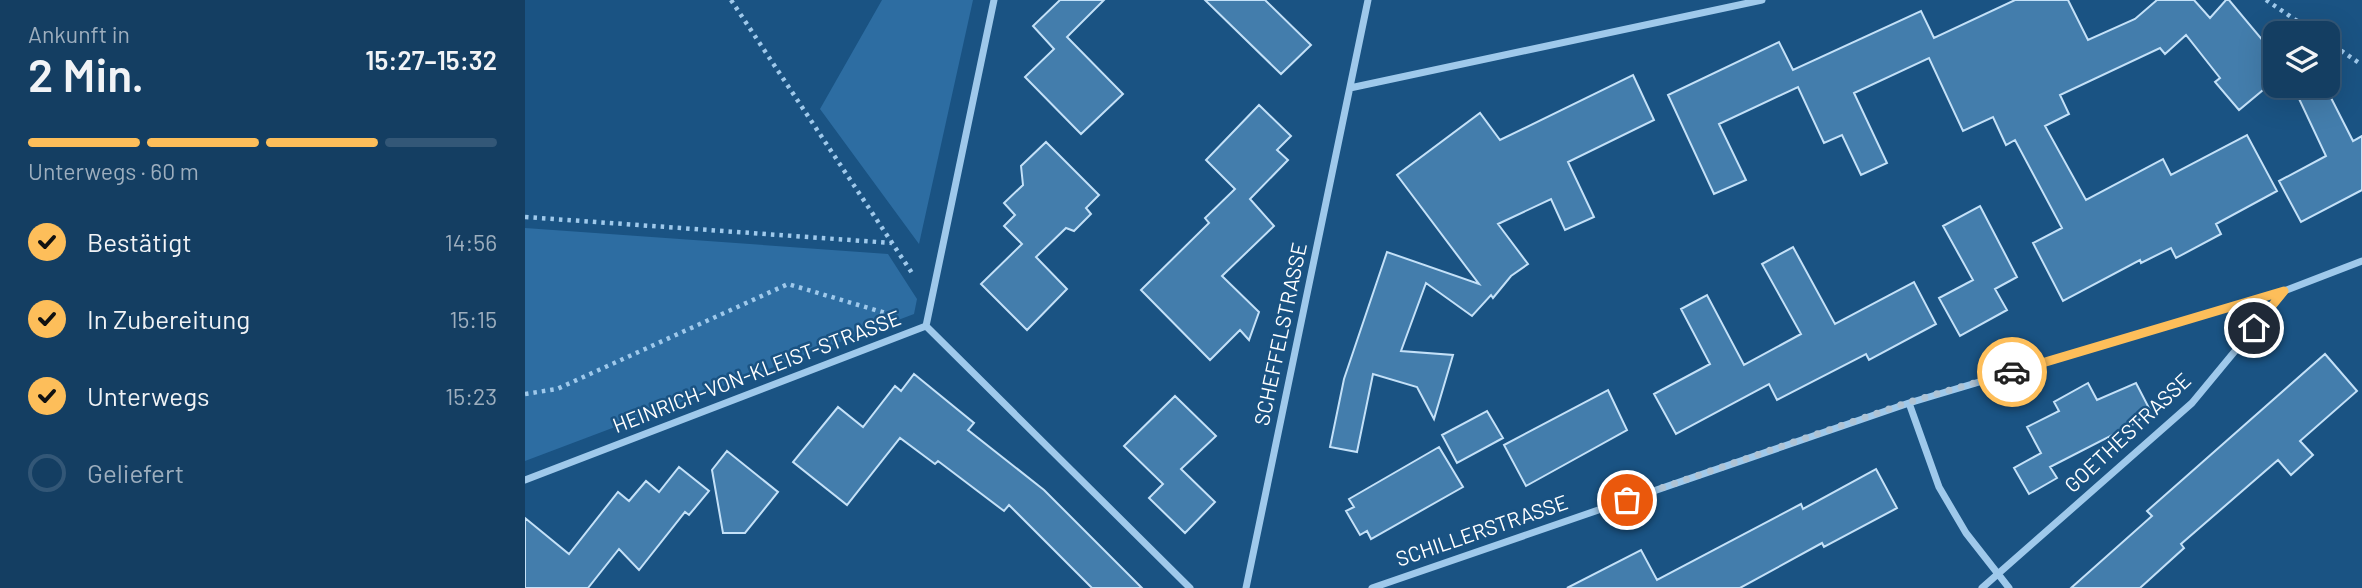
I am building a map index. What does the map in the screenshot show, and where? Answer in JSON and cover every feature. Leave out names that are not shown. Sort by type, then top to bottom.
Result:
[{"type":"street","name":"HEINRICH-VON-KLEIST-STRASSE","points":[[525,480],[926,326],[994,0]]},
{"type":"street","points":[[1368,0],[1350,88],[1762,0]]},
{"type":"street","name":"SCHEFFELSTRASSE","points":[[1246,588],[1350,88]]},
{"type":"street","name":"SCHILLERSTRASSE","points":[[1371,588],[1909,402],[2284,291],[2362,261]]},
{"type":"street","name":"GOETHESTRASSE","points":[[1982,588],[2192,403],[2284,291]]},
{"type":"street","points":[[926,326],[1190,588]]},
{"type":"street","points":[[1909,402],[1939,487],[1966,533],[2009,588]]},
{"type":"path","points":[[731,0],[931,302]]},
{"type":"path","points":[[2266,0],[2297,21]]},
{"type":"path","points":[[2340,50],[2362,65]]},
{"type":"path","points":[[525,217],[892,243]]},
{"type":"path","points":[[525,394],[557,389],[788,284],[926,326]]},
{"type":"shaded area","points":[[882,0],[973,0],[919,244],[820,109]]},
{"type":"shaded area","points":[[525,228],[888,254],[917,299],[914,314],[525,461]]},
{"type":"building","points":[[1060,0],[1104,0],[1067,37],[1123,94],[1081,134],[1025,77],[1054,49],[1033,26]]},
{"type":"building","points":[[1205,0],[1265,0],[1311,45],[1281,74]]},
{"type":"building","points":[[2015,0],[2068,0],[2088,40],[2135,19],[2157,0],[2194,0],[2210,18],[2229,0],[2263,41],[2263,90],[2239,110],[2215,82],[2220,78],[2186,35],[2165,54],[2160,48],[2060,95],[2069,114],[2045,126],[2086,200],[2163,159],[2171,175],[2247,135],[2277,191],[2216,224],[2221,234],[2176,258],[2171,248],[2141,263],[2140,260],[2063,301],[2033,243],[2062,228],[2015,140],[2006,145],[1993,117],[1963,131],[1929,58],[1854,93],[1887,163],[1861,175],[1842,135],[1824,143],[1798,87],[1719,124],[1746,180],[1714,194],[1668,95],[1779,42],[1793,70],[1921,11],[1934,38]]},
{"type":"building","points":[[1633,75],[1654,120],[1568,162],[1594,217],[1565,230],[1551,199],[1498,224],[1528,264],[1511,276],[1493,298],[1491,295],[1472,316],[1426,283],[1401,351],[1453,355],[1434,419],[1417,387],[1373,374],[1357,452],[1330,447],[1344,379],[1387,252],[1479,284],[1397,175],[1480,113],[1500,140]]},
{"type":"building","points":[[2299,98],[2331,98],[2353,141],[2362,136],[2362,190],[2301,222],[2279,181],[2326,156]]},
{"type":"building","points":[[1259,105],[1291,136],[1277,150],[1288,160],[1250,199],[1274,226],[1222,276],[1259,312],[1249,340],[1240,330],[1210,360],[1141,290],[1209,223],[1205,218],[1235,189],[1206,160]]},
{"type":"building","points":[[1046,142],[1099,195],[1086,208],[1091,214],[1074,231],[1066,228],[1036,257],[1067,289],[1027,330],[981,284],[1022,244],[1004,226],[1015,215],[1004,203],[1023,185],[1021,166]]},
{"type":"building","points":[[1980,206],[2017,277],[1995,289],[2007,310],[1960,336],[1939,298],[1973,280],[1943,226]]},
{"type":"building","points":[[1793,247],[1835,324],[1914,282],[1936,324],[1869,360],[1866,354],[1777,400],[1769,384],[1676,434],[1654,394],[1710,364],[1681,309],[1707,295],[1744,365],[1801,334],[1762,264]]},
{"type":"building","points":[[2325,354],[2357,391],[2300,441],[2313,455],[2291,475],[2278,460],[2181,544],[2184,548],[2140,588],[2071,588],[2152,516],[2147,511]]},
{"type":"building","points":[[914,374],[974,423],[968,430],[1044,490],[1142,588],[1092,588],[1009,505],[1004,511],[938,461],[935,464],[900,438],[847,505],[793,462],[838,407],[863,427],[895,386],[901,391]]},
{"type":"building","points":[[2088,383],[2097,400],[2136,383],[2150,410],[2136,423],[2050,467],[2057,478],[2029,494],[2014,468],[2041,453],[2027,427],[2059,411],[2054,402]]},
{"type":"building","points":[[1608,390],[1627,430],[1526,486],[1504,445]]},
{"type":"building","points":[[1175,396],[1216,436],[1181,469],[1215,502],[1185,533],[1149,498],[1163,484],[1124,446]]},
{"type":"building","points":[[1487,411],[1503,438],[1457,463],[1442,435]]},
{"type":"building","points":[[1439,447],[1463,487],[1371,539],[1367,531],[1360,535],[1346,511],[1354,507],[1349,499]]},
{"type":"building","points":[[727,451],[778,492],[745,533],[723,533],[712,470]]},
{"type":"building","points":[[679,467],[709,491],[689,515],[685,512],[639,570],[619,549],[588,588],[525,588],[525,518],[569,554],[618,492],[629,501],[646,481],[659,492]]},
{"type":"building","points":[[1876,469],[1897,508],[1824,547],[1822,543],[1740,588],[1567,588],[1641,550],[1657,580],[1801,504],[1803,509]]},
{"type":"way so far","points":[[1627,500],[1909,402],[2012,372]]},
{"type":"route","points":[[2012,372],[2284,291],[2254,328]]}]
